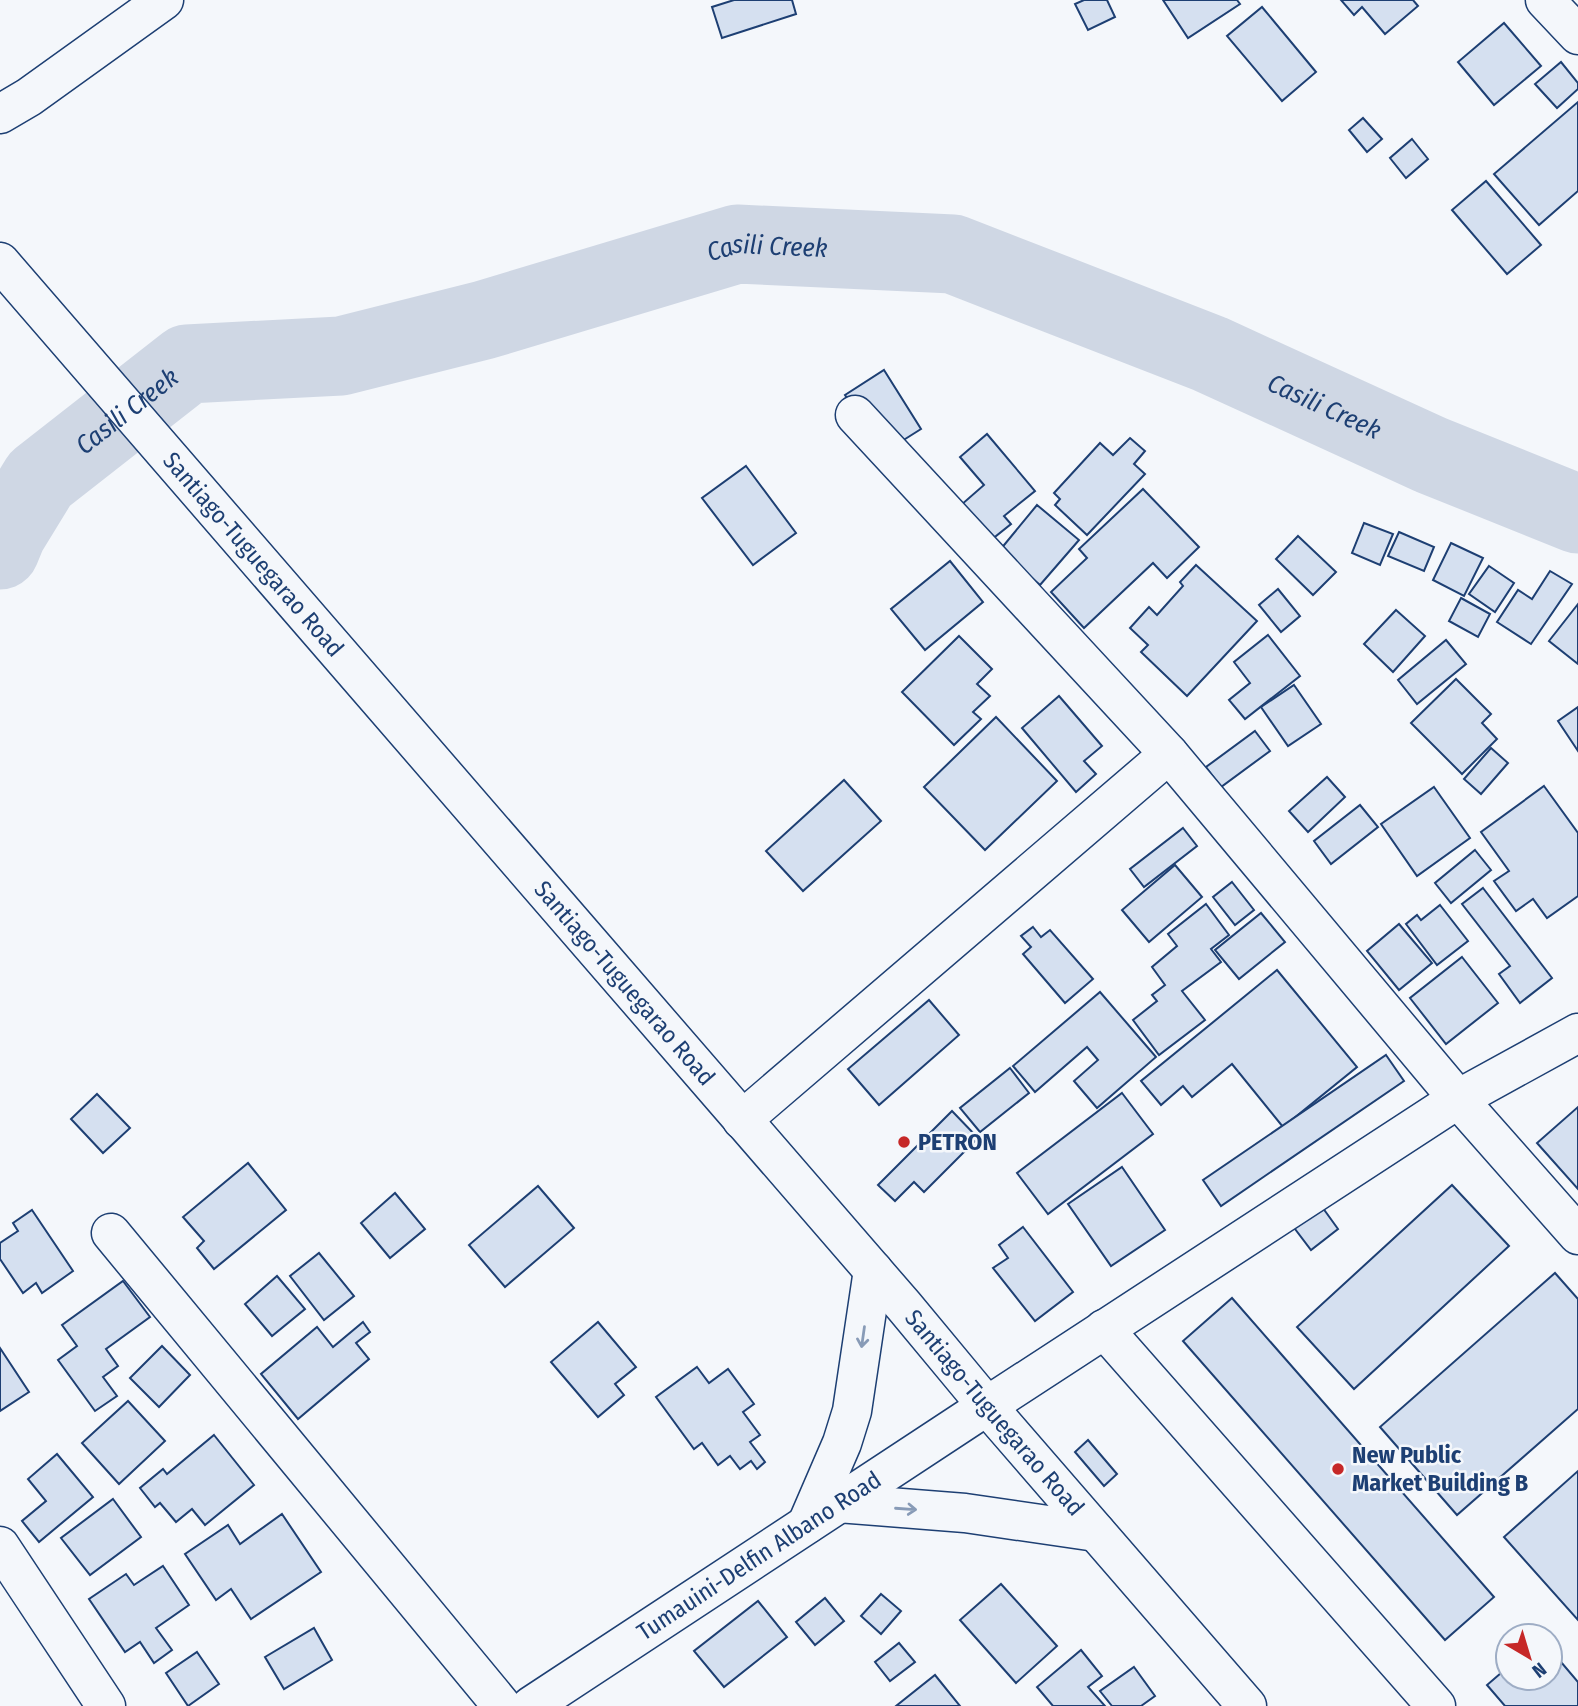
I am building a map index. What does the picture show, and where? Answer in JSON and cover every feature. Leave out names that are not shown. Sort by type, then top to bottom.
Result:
[{"type":"main road","points":[[0,114],[29,97],[164,0]]},
{"type":"main road","points":[[1545,0],[1578,35]]},
{"type":"main road","name":"Santiago-Tuguegarao Road","points":[[0,262],[1247,1706]]},
{"type":"main road","points":[[855,415],[1169,754],[1458,1098],[1578,1235]]},
{"type":"main road","points":[[743,1120],[1169,754]]},
{"type":"main road","name":"Tumauini-Delfin Albano Road","points":[[531,1706],[1458,1098],[1578,1033]]},
{"type":"main road","points":[[111,1233],[502,1706]]},
{"type":"main road","points":[[873,1270],[852,1411],[823,1513],[965,1513],[1096,1532]]},
{"type":"main road","points":[[1104,1329],[1436,1706]]},
{"type":"main road","points":[[0,1546],[106,1706]]},
{"type":"building","points":[[734,0],[792,0],[796,14],[722,38],[712,7]]},
{"type":"building","points":[[1084,0],[1107,0],[1115,17],[1088,30],[1075,4]]},
{"type":"building","points":[[1163,0],[1237,0],[1240,4],[1188,38]]},
{"type":"building","points":[[1341,0],[1413,0],[1418,6],[1385,34],[1362,7],[1354,15]]},
{"type":"building","points":[[1262,7],[1316,72],[1282,101],[1227,36]]},
{"type":"building","points":[[1504,23],[1541,66],[1494,105],[1458,62]]},
{"type":"building","points":[[1561,62],[1578,83],[1578,89],[1557,108],[1535,84]]},
{"type":"building","points":[[1578,102],[1578,191],[1539,225],[1494,174]]},
{"type":"building","points":[[1363,118],[1382,139],[1367,152],[1349,130]]},
{"type":"building","points":[[1412,139],[1428,159],[1406,178],[1390,158]]},
{"type":"building","points":[[1486,181],[1541,245],[1507,274],[1452,210]]},
{"type":"building","points":[[884,370],[921,429],[883,453],[845,395]]},
{"type":"building","points":[[987,434],[1035,491],[1004,516],[1011,524],[991,540],[961,505],[984,485],[960,457]]},
{"type":"building","points":[[1130,438],[1145,451],[1134,464],[1145,474],[1087,535],[1055,505],[1060,499],[1054,493],[1100,443],[1113,455]]},
{"type":"building","points":[[746,466],[796,533],[753,565],[702,498]]},
{"type":"building","points":[[1143,489],[1199,547],[1167,578],[1153,563],[1084,628],[1051,592],[1087,558],[1079,549]]},
{"type":"building","points":[[1037,505],[1079,540],[1040,585],[1000,550]]},
{"type":"building","points":[[1364,523],[1393,534],[1380,565],[1352,553]]},
{"type":"building","points":[[1399,532],[1434,547],[1424,571],[1388,556]]},
{"type":"building","points":[[1298,536],[1336,572],[1313,595],[1276,559]]},
{"type":"building","points":[[1451,543],[1483,558],[1464,596],[1433,580]]},
{"type":"building","points":[[950,561],[983,602],[925,650],[891,609]]},
{"type":"building","points":[[1196,565],[1257,621],[1187,696],[1141,652],[1148,645],[1130,628],[1149,607],[1157,615],[1183,586],[1180,582]]},
{"type":"building","points":[[1489,566],[1514,583],[1495,612],[1469,594]]},
{"type":"building","points":[[1550,571],[1572,584],[1531,644],[1497,622],[1518,590],[1532,599]]},
{"type":"building","points":[[1278,589],[1300,616],[1281,632],[1259,605]]},
{"type":"building","points":[[1461,598],[1490,614],[1478,637],[1449,621]]},
{"type":"building","points":[[1578,604],[1578,664],[1549,641]]},
{"type":"building","points":[[1396,610],[1425,636],[1393,672],[1364,644]]},
{"type":"building","points":[[1268,635],[1300,676],[1245,719],[1229,700],[1250,683],[1234,662]]},
{"type":"building","points":[[959,636],[992,669],[977,684],[990,696],[973,712],[981,719],[954,745],[902,692]]},
{"type":"building","points":[[1446,640],[1466,664],[1417,704],[1398,680]]},
{"type":"building","points":[[1456,679],[1491,714],[1482,723],[1497,739],[1462,774],[1411,723]]},
{"type":"building","points":[[1294,685],[1321,724],[1288,746],[1261,707]]},
{"type":"building","points":[[1059,696],[1102,746],[1084,761],[1096,774],[1076,792],[1022,728]]},
{"type":"building","points":[[1578,707],[1578,751],[1558,721]]},
{"type":"building","points":[[996,717],[1057,781],[985,850],[924,787]]},
{"type":"building","points":[[1255,731],[1270,751],[1221,787],[1206,767]]},
{"type":"building","points":[[1491,748],[1508,763],[1481,794],[1464,779]]},
{"type":"building","points":[[1327,777],[1345,797],[1308,832],[1289,811]]},
{"type":"building","points":[[844,780],[881,821],[803,891],[766,851]]},
{"type":"building","points":[[1544,786],[1578,833],[1578,896],[1547,918],[1533,899],[1516,911],[1494,881],[1509,871],[1481,832]]},
{"type":"building","points":[[1434,787],[1470,838],[1417,876],[1381,824]]},
{"type":"building","points":[[1360,805],[1378,827],[1331,864],[1314,841]]},
{"type":"building","points":[[1183,828],[1197,846],[1144,887],[1130,869]]},
{"type":"building","points":[[1475,850],[1491,870],[1451,903],[1435,883]]},
{"type":"building","points":[[1175,865],[1202,897],[1149,942],[1122,910]]},
{"type":"building","points":[[1232,882],[1254,910],[1235,925],[1213,897]]},
{"type":"building","points":[[1483,888],[1552,978],[1520,1003],[1499,974],[1510,966],[1462,904]]},
{"type":"building","points":[[1206,904],[1229,935],[1211,949],[1221,962],[1182,991],[1205,1020],[1159,1055],[1133,1020],[1157,1001],[1152,995],[1165,985],[1152,967],[1177,946],[1168,934]]},
{"type":"building","points":[[1440,905],[1468,941],[1437,965],[1406,924],[1417,915],[1421,920]]},
{"type":"building","points":[[1261,913],[1285,942],[1239,979],[1215,950]]},
{"type":"building","points":[[1399,924],[1432,963],[1399,990],[1367,951]]},
{"type":"building","points":[[1033,927],[1041,937],[1050,930],[1093,979],[1065,1003],[1023,954],[1031,947],[1021,936]]},
{"type":"building","points":[[1462,957],[1498,1003],[1446,1044],[1410,998]]},
{"type":"building","points":[[1277,970],[1357,1067],[1283,1127],[1232,1064],[1192,1097],[1183,1086],[1161,1105],[1141,1081]]},
{"type":"building","points":[[1100,992],[1156,1057],[1097,1108],[1074,1081],[1098,1060],[1087,1047],[1035,1092],[1013,1066]]},
{"type":"building","points":[[929,1000],[959,1035],[879,1105],[848,1069]]},
{"type":"building","points":[[1386,1055],[1404,1081],[1221,1206],[1203,1180]]},
{"type":"building","points":[[1010,1068],[1029,1093],[980,1132],[960,1108]]},
{"type":"building","points":[[1122,1093],[1153,1134],[1048,1214],[1017,1173]]},
{"type":"building","points":[[97,1094],[130,1128],[103,1153],[71,1119]]},
{"type":"building","points":[[1578,1107],[1578,1189],[1537,1143]]},
{"type":"building","points":[[952,1111],[978,1138],[924,1192],[914,1182],[895,1201],[878,1185]]},
{"type":"building","points":[[248,1163],[286,1210],[214,1269],[197,1248],[204,1241],[183,1217]]},
{"type":"building","points":[[1122,1167],[1165,1230],[1111,1266],[1068,1204]]},
{"type":"building","points":[[1452,1185],[1509,1246],[1354,1389],[1297,1327]]},
{"type":"building","points":[[538,1186],[574,1228],[505,1287],[469,1245]]},
{"type":"building","points":[[395,1193],[425,1229],[390,1258],[361,1223]]},
{"type":"building","points":[[1320,1204],[1338,1229],[1311,1250],[1292,1225]]},
{"type":"building","points":[[32,1210],[73,1271],[42,1293],[36,1283],[23,1293],[0,1259],[0,1243],[18,1231],[13,1223]]},
{"type":"building","points":[[1023,1227],[1073,1292],[1035,1321],[993,1268],[1008,1258],[999,1245]]},
{"type":"building","points":[[319,1253],[354,1296],[324,1320],[290,1276]]},
{"type":"building","points":[[1555,1273],[1578,1299],[1578,1409],[1457,1515],[1380,1427]]},
{"type":"building","points":[[277,1276],[305,1309],[272,1336],[245,1304]]},
{"type":"building","points":[[123,1281],[150,1317],[106,1349],[118,1366],[103,1377],[117,1396],[95,1411],[58,1360],[77,1346],[62,1325]]},
{"type":"building","name":"New Public Market Building B","points":[[1232,1298],[1494,1597],[1445,1640],[1183,1341]]},
{"type":"building","points":[[363,1322],[370,1332],[356,1343],[369,1359],[298,1419],[261,1374],[317,1327],[333,1347]]},
{"type":"building","points":[[598,1322],[636,1367],[615,1384],[624,1395],[598,1417],[551,1362]]},
{"type":"building","points":[[162,1346],[190,1375],[159,1407],[130,1378]]},
{"type":"building","points":[[0,1348],[29,1392],[0,1411]]},
{"type":"building","points":[[697,1367],[709,1383],[728,1369],[754,1404],[743,1412],[760,1435],[750,1442],[765,1462],[757,1469],[751,1461],[740,1469],[730,1456],[718,1465],[702,1443],[694,1449],[656,1397]]},
{"type":"building","points":[[128,1401],[165,1441],[119,1484],[82,1443]]},
{"type":"building","points":[[214,1435],[254,1485],[205,1525],[192,1509],[176,1522],[160,1503],[155,1507],[140,1488],[163,1469],[167,1474]]},
{"type":"building","points":[[1088,1440],[1117,1474],[1104,1486],[1075,1452]]},
{"type":"building","points":[[57,1454],[93,1497],[39,1542],[22,1521],[46,1501],[28,1479]]},
{"type":"building","points":[[1578,1471],[1578,1620],[1504,1537]]},
{"type":"building","points":[[113,1499],[141,1537],[90,1575],[61,1538]]},
{"type":"building","points":[[282,1514],[321,1572],[251,1619],[231,1589],[216,1600],[185,1554],[228,1525],[240,1544]]},
{"type":"building","points":[[163,1566],[189,1605],[156,1628],[172,1650],[154,1663],[140,1642],[125,1652],[89,1599],[126,1574],[134,1585]]},
{"type":"building","points":[[1001,1584],[1057,1646],[1016,1683],[960,1620]]},
{"type":"building","points":[[881,1594],[901,1611],[881,1634],[861,1616]]},
{"type":"building","points":[[825,1598],[844,1621],[815,1645],[796,1622]]},
{"type":"building","points":[[758,1601],[787,1637],[724,1687],[694,1651]]},
{"type":"building","points":[[314,1628],[332,1660],[284,1689],[265,1657]]},
{"type":"building","points":[[899,1643],[915,1662],[890,1681],[875,1662]]},
{"type":"building","points":[[1081,1650],[1102,1676],[1088,1687],[1105,1706],[1053,1706],[1037,1687]]},
{"type":"building","points":[[197,1652],[219,1684],[188,1706],[166,1673]]},
{"type":"building","points":[[1564,1666],[1578,1682],[1578,1706],[1505,1706],[1487,1685],[1494,1679],[1494,1692],[1564,1692]]},
{"type":"building","points":[[1134,1667],[1155,1696],[1141,1706],[1112,1706],[1100,1691]]},
{"type":"building","points":[[935,1675],[960,1706],[896,1706]]},
{"type":"waterway","name":"Casili Creek","points":[[0,550],[7,533],[40,479],[187,364],[341,356],[484,320],[737,244],[953,254],[1210,354],[1431,455],[1578,514]]},
{"type":"place","name":"PETRON","points":[[904,1142]]},
{"type":"place","name":"New Public Market Building B","points":[[1338,1469]]}]
